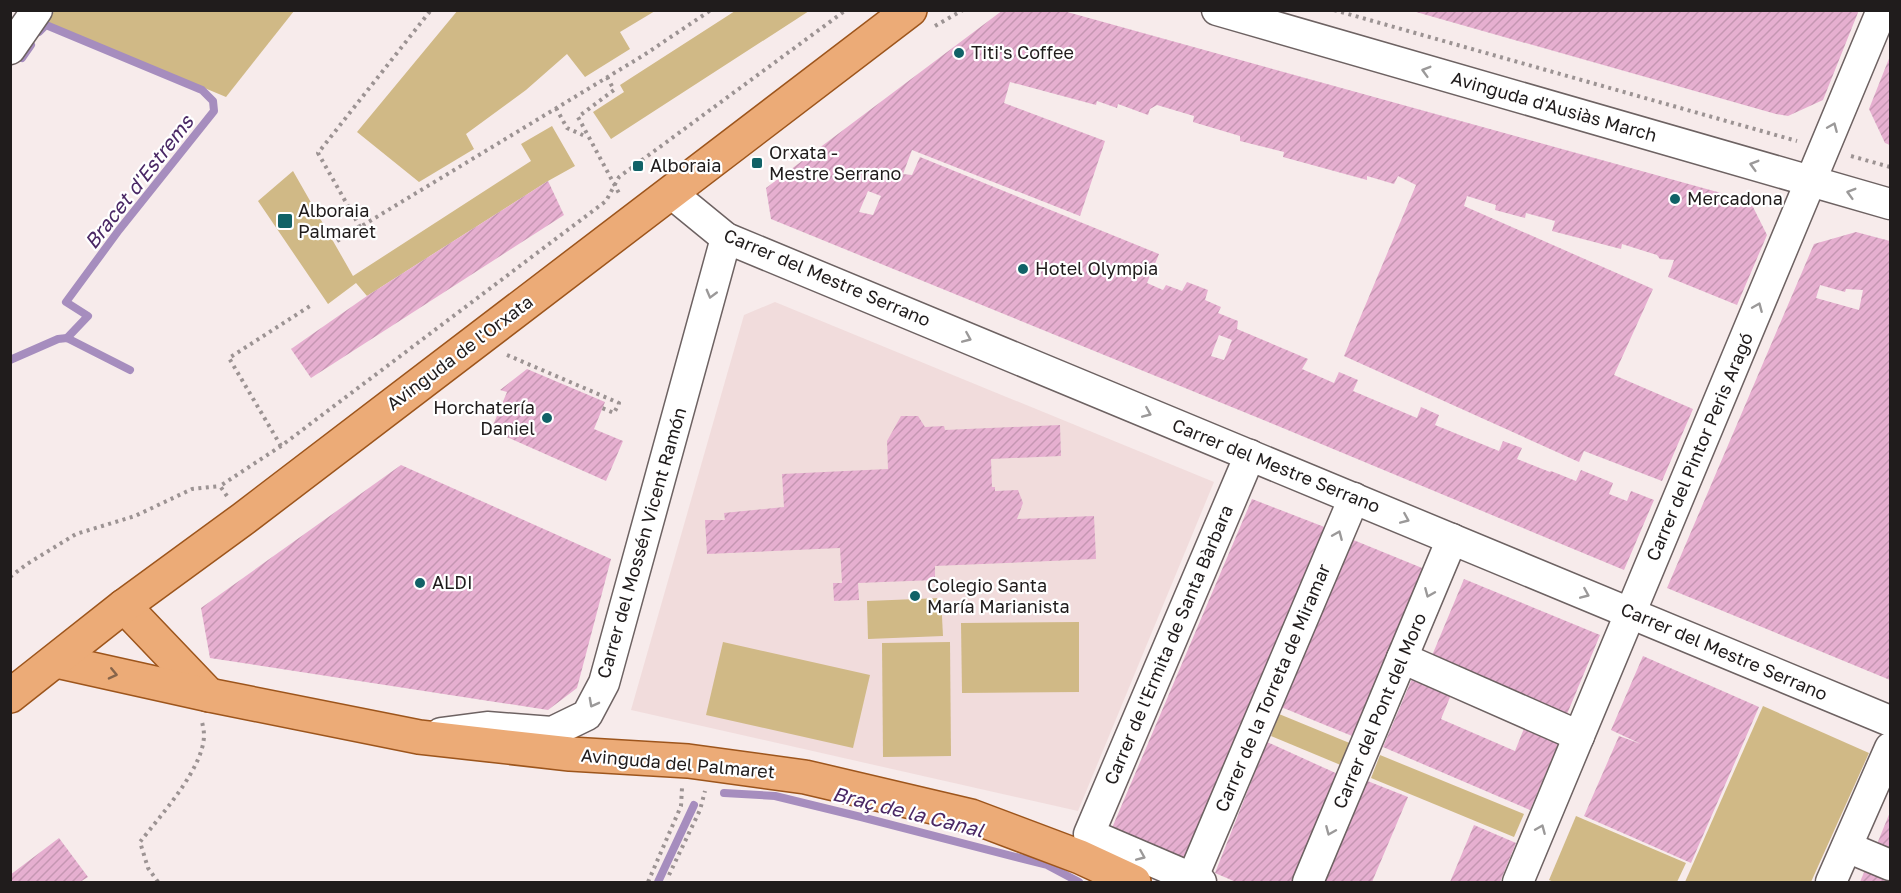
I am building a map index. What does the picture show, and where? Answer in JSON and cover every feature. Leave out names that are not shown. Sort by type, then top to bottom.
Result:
[{"type":"main road","name":"Avinguda de l'Orxata","points":[[10,696],[124,606],[243,519],[671,193],[922,18]]},
{"type":"main road","points":[[124,606],[209,695]]},
{"type":"main road","name":"Avinguda del Palmaret","points":[[56,661],[209,695],[419,736],[570,753],[676,761],[805,777],[970,816],[1080,857],[1134,882]]},
{"type":"street","points":[[10,49],[37,10]]},
{"type":"street","name":"Avinguda d'Ausiàs March","points":[[1217,10],[1890,204]]},
{"type":"street","name":"Carrer del Pintor Peris Aragó","points":[[1518,882],[1882,10]]},
{"type":"street","name":"Carrer del Mestre Serrano","points":[[671,193],[726,238],[1890,721]]},
{"type":"street","name":"Carrer del Mossén Vicent Ramón","points":[[419,736],[487,727],[552,732],[586,715],[604,683],[726,238]]},
{"type":"street","name":"Carrer de l'Ermita de Santa Bàrbara","points":[[1197,881],[1089,834],[1250,455]]},
{"type":"street","name":"Carrer de la Torreta de Miramar","points":[[1197,881],[1354,498]]},
{"type":"street","name":"Carrer del Pont del Moro","points":[[1308,882],[1452,539]]},
{"type":"street","points":[[1402,658],[1579,736]]},
{"type":"street","points":[[1831,882],[1890,748]]},
{"type":"street","points":[[1846,847],[1890,865]]},
{"type":"path","points":[[360,227],[318,153],[431,10]]},
{"type":"path","points":[[337,241],[607,77],[711,10]]},
{"type":"path","points":[[10,577],[76,534],[135,516],[192,489],[220,486],[280,446],[606,201],[619,177],[846,10]]},
{"type":"path","points":[[922,18],[963,10]]},
{"type":"path","points":[[1334,10],[1797,141]]},
{"type":"path","points":[[607,77],[615,90],[578,117],[635,220]]},
{"type":"path","points":[[556,108],[567,128],[589,138]]},
{"type":"path","points":[[1844,154],[1890,167]]},
{"type":"path","points":[[280,446],[229,358],[310,306]]},
{"type":"path","points":[[532,366],[619,403],[614,413],[602,408]]},
{"type":"path","points":[[220,486],[243,519]]},
{"type":"path","points":[[158,882],[148,868],[140,842],[182,788],[199,758],[204,736],[199,708],[209,695]]},
{"type":"path","points":[[648,882],[681,806],[682,786],[676,761]]},
{"type":"path","points":[[669,875],[700,810],[713,765]]},
{"type":"shaded area","points":[[55,10],[294,11],[226,97],[47,22]]},
{"type":"shaded area","points":[[458,10],[655,11],[620,32],[630,49],[585,77],[567,54],[526,90],[466,134],[474,149],[419,182],[357,132]]},
{"type":"shaded area","points":[[735,11],[809,11],[611,139],[593,112],[624,92],[620,85]]},
{"type":"shaded area","points":[[552,126],[575,166],[367,296],[356,283],[328,304],[258,201],[293,171],[353,276],[531,161],[521,144]]},
{"type":"shaded area","name":"Colegio Santa María Marianista","points":[[775,302],[1214,482],[1078,811],[631,710],[744,315]]},
{"type":"shaded area","points":[[941,598],[943,636],[868,639],[867,601]]},
{"type":"shaded area","points":[[1079,622],[1079,692],[962,693],[961,623]]},
{"type":"shaded area","points":[[723,642],[870,675],[853,748],[706,715]]},
{"type":"shaded area","points":[[950,642],[951,756],[883,757],[882,643]]},
{"type":"shaded area","points":[[1763,706],[1869,753],[1811,882],[1685,882]]},
{"type":"shaded area","points":[[1279,714],[1352,744],[1343,766],[1271,736]]},
{"type":"shaded area","points":[[1380,755],[1524,814],[1514,837],[1371,778]]},
{"type":"shaded area","points":[[1576,816],[1686,863],[1677,882],[1554,882],[1549,880]]},
{"type":"building","points":[[1003,10],[1060,10],[1750,201],[1767,235],[1737,305],[1668,277],[1674,260],[1660,259],[1657,255],[1622,244],[1621,249],[1552,231],[1555,221],[1526,213],[1525,218],[1495,210],[1496,205],[1467,196],[1464,206],[1653,289],[1614,375],[1693,409],[1662,481],[1584,451],[1579,462],[1344,356],[1416,185],[1398,176],[1394,184],[1367,176],[1367,180],[1283,157],[1284,152],[1240,141],[1240,136],[1193,122],[1194,116],[1157,105],[1150,109],[1148,115],[1118,104],[1117,108],[1097,101],[1096,105],[1010,82],[1004,103],[1105,141],[1080,216],[912,150],[903,174],[912,175],[920,157],[1159,254],[1147,283],[1163,290],[1166,285],[1182,291],[1187,282],[1208,290],[1205,300],[1221,307],[1218,313],[1238,321],[1237,329],[1308,359],[1302,369],[1334,383],[1339,372],[1358,380],[1353,391],[1417,418],[1421,407],[1439,415],[1435,425],[1499,451],[1503,441],[1522,448],[1517,459],[1550,472],[1576,481],[1581,470],[1613,483],[1609,494],[1627,501],[1631,491],[1654,500],[1624,570],[771,219],[766,188]],"holes":[[[868,191],[881,196],[873,215],[859,212]],[[1219,335],[1232,340],[1224,360],[1211,356]]]},
{"type":"building","points":[[1409,10],[1859,10],[1823,100],[1788,116]]},
{"type":"building","points":[[1890,56],[1890,145],[1885,143],[1869,109]]},
{"type":"building","points":[[548,181],[564,215],[311,378],[291,349],[367,296]]},
{"type":"building","points":[[1856,232],[1890,241],[1890,680],[1667,588],[1814,244]],"holes":[[[1820,285],[1845,292],[1846,289],[1863,290],[1859,310],[1816,298]]]},
{"type":"building","name":"Horchatería Daniel","points":[[527,369],[605,402],[594,429],[623,441],[606,481],[491,430],[507,392],[500,390]]},
{"type":"building","points":[[901,416],[918,416],[925,427],[944,426],[945,430],[1060,425],[1061,456],[991,459],[992,487],[995,487],[995,491],[1018,490],[1023,503],[1017,519],[1094,516],[1096,559],[935,566],[935,580],[858,583],[859,600],[834,601],[833,583],[842,583],[840,548],[707,554],[705,520],[725,520],[724,513],[784,507],[782,474],[888,469],[887,441]]},
{"type":"building","name":"ALDI","points":[[401,465],[611,559],[577,688],[548,710],[210,658],[201,608]]},
{"type":"building","points":[[1252,499],[1327,528],[1190,862],[1112,828]]},
{"type":"building","points":[[1351,539],[1427,570],[1357,738],[1281,707]]},
{"type":"building","points":[[1464,579],[1600,635],[1567,714],[1431,658]]},
{"type":"building","points":[[1643,656],[1759,707],[1691,863],[1584,816],[1619,736],[1641,744],[1611,730]]},
{"type":"building","points":[[1414,674],[1453,690],[1441,719],[1515,751],[1525,726],[1560,740],[1530,810],[1383,747]]},
{"type":"building","points":[[1267,742],[1340,775],[1293,882],[1236,882],[1215,873]]},
{"type":"building","points":[[1365,780],[1408,797],[1372,882],[1322,882]]},
{"type":"building","points":[[1890,812],[1890,849],[1877,844]]},
{"type":"building","points":[[1474,825],[1516,843],[1500,882],[1450,882]]},
{"type":"building","points":[[59,838],[88,877],[80,882],[10,882],[10,875]]},
{"type":"building","points":[[1867,865],[1890,875],[1890,882],[1860,882]]},
{"type":"waterway","name":"Bracet d'Estrems","points":[[39,32],[46,25],[202,90],[213,101],[214,111],[119,230],[66,302],[88,316],[67,338]]},
{"type":"waterway","name":"Bracet d'Estrems","points":[[22,58],[31,45]]},
{"type":"waterway","points":[[10,360],[58,339],[67,338],[130,370]]},
{"type":"waterway","name":"Braç de la Canal","points":[[724,793],[775,796],[861,817],[1047,865],[1079,882]]},
{"type":"waterway","name":"Braç de la Canal","points":[[658,882],[694,805]]},
{"type":"place","name":"Titi's Coffee","points":[[959,53]]},
{"type":"place","name":"Orxata - Mestre Serrano","points":[[757,163]]},
{"type":"place","name":"Alboraia","points":[[638,166]]},
{"type":"place","name":"Mercadona","points":[[1675,199]]},
{"type":"place","name":"Alboraia Palmaret","points":[[285,221]]},
{"type":"place","name":"Hotel Olympia","points":[[1023,269]]},
{"type":"place","name":"Horchatería Daniel","points":[[547,418]]},
{"type":"place","name":"ALDI","points":[[420,583]]},
{"type":"place","name":"Colegio Santa María Marianista","points":[[915,596]]}]
